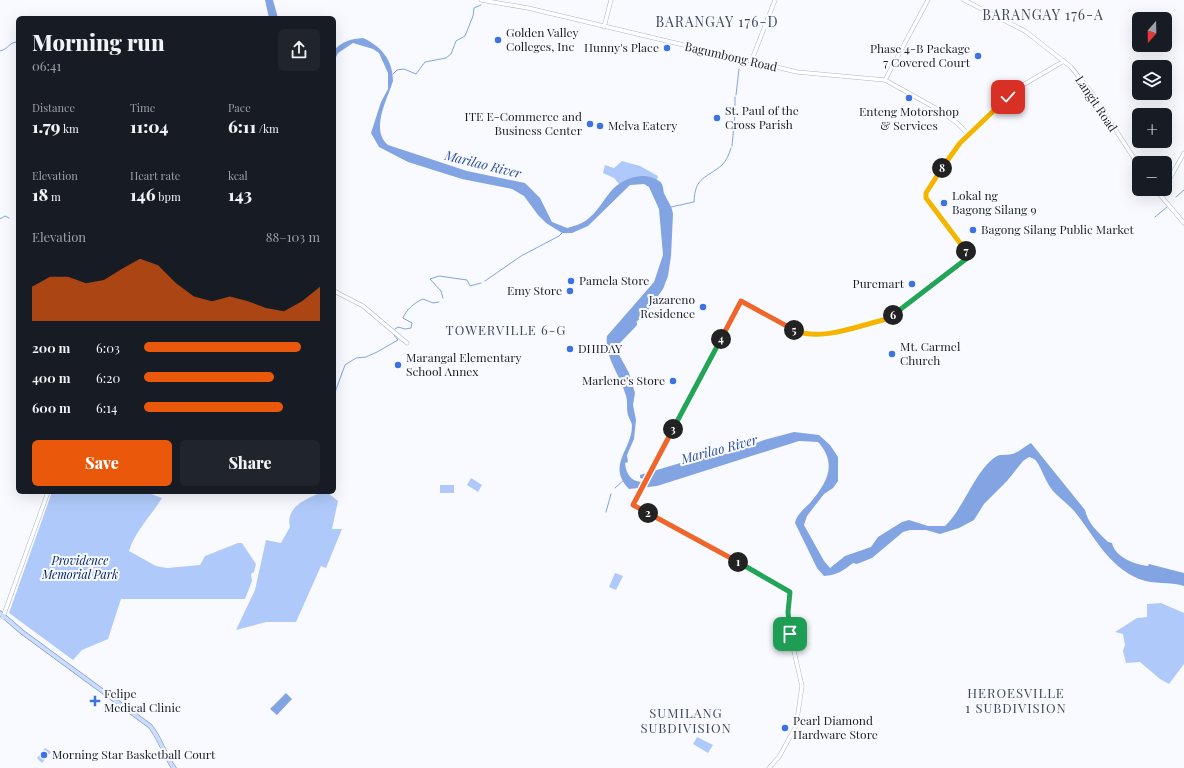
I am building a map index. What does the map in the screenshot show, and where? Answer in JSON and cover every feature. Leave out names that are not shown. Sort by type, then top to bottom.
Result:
[{"type":"main road","points":[[2,615],[150,726],[159,738],[165,754],[174,768]]},
{"type":"street","name":"Bagumbong Road","points":[[481,0],[528,8],[797,72],[885,80],[939,110],[957,123],[968,135]]},
{"type":"street","points":[[604,27],[611,0]]},
{"type":"street","points":[[751,62],[775,0]]},
{"type":"street","points":[[885,80],[928,0]]},
{"type":"street","name":"Langit Road","points":[[964,0],[1019,28],[1064,61],[1083,81],[1132,156]]},
{"type":"street","points":[[769,768],[779,757],[796,726],[797,711],[802,686],[790,634],[788,612],[790,592],[633,505],[741,301],[800,333],[810,335],[827,333],[883,320],[892,316],[970,256],[927,201],[925,195],[954,150],[968,135],[1021,85],[1064,61]]},
{"type":"street","points":[[1172,174],[1184,153]]},
{"type":"street","points":[[1161,196],[1184,224]]},
{"type":"street","points":[[336,291],[363,306],[407,343]]},
{"type":"street","points":[[2,615],[47,494]]},
{"type":"green space","points":[[622,161],[640,166],[658,176],[657,180],[647,177],[638,177],[619,184],[614,178],[603,173],[605,165],[614,168]]},
{"type":"green space","points":[[471,478],[482,485],[478,492],[467,485]]},
{"type":"green space","points":[[440,485],[454,485],[454,493],[440,493]]},
{"type":"green space","name":"Providence Memorial Park","points":[[51,494],[151,494],[162,498],[139,530],[129,551],[156,566],[167,568],[200,565],[205,556],[238,543],[242,543],[256,564],[254,572],[251,574],[252,581],[245,599],[121,599],[108,639],[82,650],[73,660],[9,613]]},
{"type":"green space","points":[[318,494],[329,494],[338,501],[332,529],[342,529],[326,568],[321,566],[296,622],[266,622],[236,630],[255,590],[266,540],[281,543],[290,527],[289,520],[293,509],[308,498]]},
{"type":"green space","points":[[615,573],[623,576],[616,590],[609,587]]},
{"type":"green space","points":[[1161,603],[1184,613],[1184,664],[1169,684],[1160,679],[1140,662],[1126,663],[1123,651],[1125,645],[1123,634],[1115,632],[1137,618],[1147,617],[1147,604]]},
{"type":"green space","points":[[697,737],[713,745],[708,753],[693,744]]},
{"type":"green space","name":"Morning Star Basketball Court","points":[[45,748],[51,752],[42,763],[37,758]]},
{"type":"shaded area","points":[[265,0],[273,0],[277,16],[269,16]]},
{"type":"shaded area","points":[[363,38],[375,45],[385,55],[391,67],[393,81],[384,106],[380,123],[380,131],[383,139],[388,145],[467,171],[525,183],[540,198],[552,222],[567,228],[587,220],[593,215],[614,188],[630,178],[648,176],[654,178],[662,184],[664,193],[671,206],[673,214],[671,256],[668,276],[663,289],[646,313],[620,337],[616,343],[616,349],[629,373],[635,393],[633,405],[636,420],[634,439],[627,455],[628,462],[625,463],[628,474],[634,480],[641,482],[643,479],[640,478],[640,475],[687,461],[731,453],[764,440],[794,432],[819,435],[830,445],[838,457],[838,481],[833,488],[824,494],[807,516],[804,525],[824,561],[830,568],[845,556],[871,547],[878,537],[902,522],[909,520],[928,526],[945,526],[952,519],[987,464],[996,456],[1009,455],[1019,451],[1031,443],[1085,510],[1086,515],[1094,528],[1108,542],[1112,543],[1117,553],[1127,560],[1138,564],[1148,566],[1149,564],[1184,573],[1184,586],[1145,581],[1128,573],[1118,566],[1102,550],[1075,512],[1053,491],[1036,461],[1029,457],[1023,461],[1007,481],[984,504],[974,520],[959,528],[940,534],[926,530],[910,530],[903,532],[872,558],[857,564],[853,563],[836,574],[824,576],[817,568],[795,523],[799,514],[816,496],[828,473],[828,458],[818,442],[799,441],[657,486],[629,489],[620,472],[620,465],[631,435],[632,425],[627,413],[627,398],[624,389],[610,359],[607,336],[654,282],[663,255],[659,209],[649,187],[644,184],[630,185],[588,226],[572,233],[562,233],[546,223],[524,196],[512,189],[462,179],[408,162],[379,147],[371,133],[381,102],[388,89],[388,73],[379,53],[373,49],[353,43],[338,53],[336,57],[337,47],[347,41]]},
{"type":"shaded area","points":[[286,693],[292,699],[277,715],[270,709]]},
{"type":"waterway","points":[[393,74],[397,70],[404,69],[416,74],[425,62],[446,58],[451,54],[456,41],[465,36],[473,16],[474,8],[481,5]]},
{"type":"waterway","points":[[0,51],[16,42]]},
{"type":"waterway","points":[[736,95],[739,69]]},
{"type":"waterway","points":[[735,97],[735,111]]},
{"type":"waterway","points":[[732,146],[735,114]]},
{"type":"waterway","points":[[671,207],[694,202],[699,183],[702,179],[722,165],[727,159],[731,148]]},
{"type":"waterway","points":[[1176,197],[1184,190]]},
{"type":"waterway","points":[[1155,217],[1167,207]]},
{"type":"waterway","points":[[0,219],[5,216],[9,218]]},
{"type":"waterway","points":[[485,281],[521,256],[559,236],[563,232]]},
{"type":"waterway","points":[[443,298],[441,291],[430,279],[439,276],[467,280],[470,286],[481,283]]},
{"type":"waterway","points":[[395,329],[398,327],[405,329],[411,328],[412,323],[403,318],[409,309],[417,302],[423,299],[433,303],[439,302]]},
{"type":"waterway","name":"Marilao River","points":[[613,346],[634,324]]},
{"type":"waterway","points":[[336,390],[345,365],[356,358],[366,357],[377,352],[398,340],[394,335]]},
{"type":"waterway","points":[[615,488],[625,479]]},
{"type":"waterway","points":[[606,512],[611,494]]},
{"type":"place","name":"Golden Valley Colleges, Inc","points":[[498,40]]},
{"type":"place","name":"Hunny's Place","points":[[667,48]]},
{"type":"place","name":"Phase 4-B Package 7 Covered Court","points":[[978,56]]},
{"type":"place","name":"Enteng Motorshop & Services","points":[[909,98]]},
{"type":"place","name":"St. Paul of the Cross Parish","points":[[717,118]]},
{"type":"place","name":"ITE E-Commerce and Business Center","points":[[590,124]]},
{"type":"place","name":"Melva Eatery","points":[[600,126]]},
{"type":"place","name":"Lokal ng Bagong Silang 9","points":[[944,203]]},
{"type":"place","name":"Bagong Silang Public Market","points":[[973,230]]},
{"type":"place","name":"Pamela Store","points":[[571,281]]},
{"type":"place","name":"Puremart","points":[[912,284]]},
{"type":"place","name":"Emy Store","points":[[570,291]]},
{"type":"place","name":"Jazareno Residence","points":[[703,307]]},
{"type":"place","name":"DHIDAY","points":[[570,349]]},
{"type":"place","name":"Mt. Carmel Church","points":[[892,354]]},
{"type":"place","name":"Marangal Elementary School Annex","points":[[398,365]]},
{"type":"place","name":"Marlene's Store","points":[[673,381]]},
{"type":"place","name":"Felipe Medical Clinic","points":[[95,701]]},
{"type":"place","name":"Pearl Diamond Hardware Store","points":[[785,728]]},
{"type":"place","name":"Morning Star Basketball Court","points":[[44,755]]},
{"type":"district","name":"BARANGAY 176-A","points":[[1043,15]]},
{"type":"district","name":"BARANGAY 176-D","points":[[717,22]]},
{"type":"district","name":"TOWERVILLE 6-G","points":[[506,330]]},
{"type":"district","name":"HEROESVILLE 1 SUBDIVISION","points":[[1016,700]]},
{"type":"district","name":"SUMILANG SUBDIVISION","points":[[686,720]]},
{"type":"route","points":[[790,634],[788,612],[791,595],[787,589],[679,532],[633,505],[741,301],[800,333],[818,335],[883,320],[892,316],[914,297],[970,256],[927,201],[925,195],[931,183],[954,150],[1008,97]]}]
